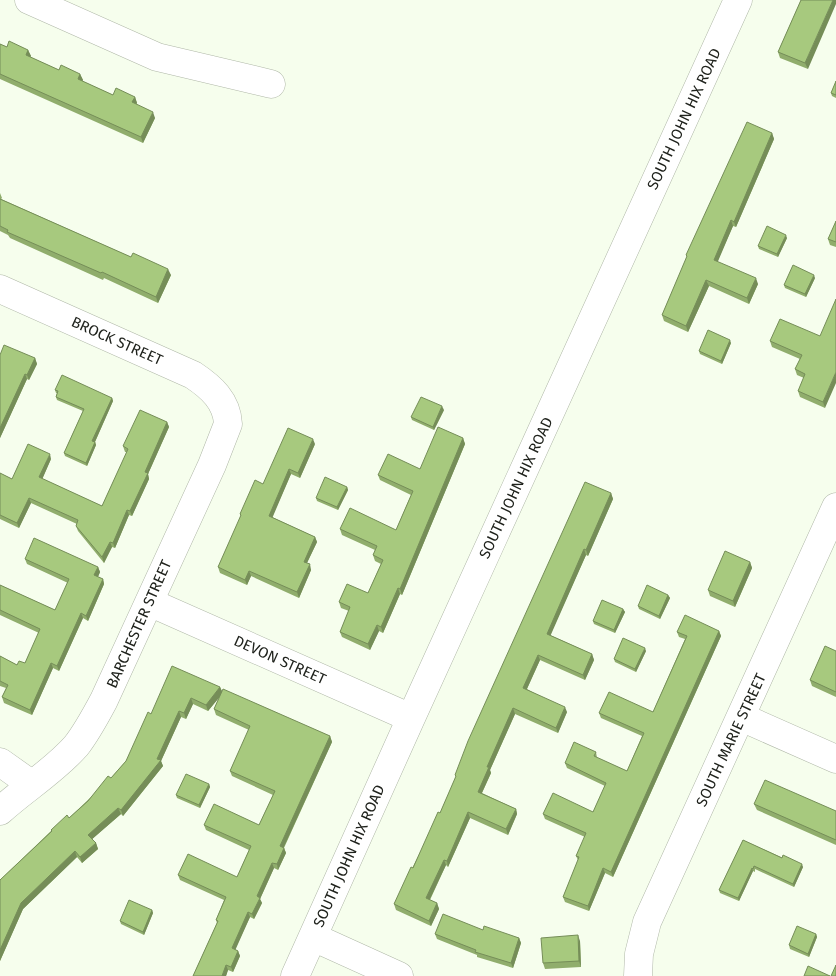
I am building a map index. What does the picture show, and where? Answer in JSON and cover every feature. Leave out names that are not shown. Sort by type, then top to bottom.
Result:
[{"type":"street","points":[[29,0],[157,56],[271,84]]},
{"type":"street","name":"SOUTH JOHN HIX ROAD","points":[[295,976],[738,0]]},
{"type":"street","name":"BROCK STREET","points":[[0,288],[193,375],[208,386],[224,406]]},
{"type":"street","name":"BARCHESTER STREET","points":[[0,812],[61,761],[94,718],[104,700],[226,434],[228,417],[224,406]]},
{"type":"street","name":"SOUTH MARIE STREET","points":[[638,976],[639,954],[647,922],[836,507]]},
{"type":"street","name":"DEVON STREET","points":[[149,602],[411,718]]},
{"type":"street","points":[[741,717],[836,759]]},
{"type":"street","points":[[0,762],[32,784]]},
{"type":"street","points":[[313,937],[399,976]]},
{"type":"building","points":[[801,0],[833,0],[805,63],[778,52]]},
{"type":"building","points":[[9,41],[28,50],[26,55],[59,70],[61,65],[80,74],[78,79],[113,95],[116,88],[135,97],[132,102],[153,112],[141,137],[0,74],[0,44],[7,47]]},
{"type":"building","points":[[836,81],[836,95],[831,93]]},
{"type":"building","points":[[747,122],[772,133],[734,222],[731,220],[714,260],[756,278],[747,298],[706,280],[686,326],[662,315],[686,255]]},
{"type":"building","points":[[0,199],[131,257],[133,253],[168,269],[156,297],[7,232],[8,230],[0,226]]},
{"type":"building","points":[[836,221],[836,242],[828,239]]},
{"type":"building","points":[[767,226],[786,235],[777,254],[758,246]]},
{"type":"building","points":[[793,265],[814,275],[805,294],[784,285]]},
{"type":"building","points":[[836,299],[836,372],[823,402],[798,391],[805,374],[795,369],[802,355],[770,341],[780,319],[820,336]]},
{"type":"building","points":[[708,330],[730,340],[721,361],[699,351]]},
{"type":"building","points":[[4,345],[35,358],[27,375],[25,374],[0,428],[0,355]]},
{"type":"building","points":[[62,375],[112,398],[92,441],[95,442],[86,463],[64,453],[84,409],[56,397],[58,391],[55,390]]},
{"type":"building","points":[[421,397],[442,406],[433,427],[411,417]]},
{"type":"building","points":[[140,410],[167,422],[145,472],[148,473],[130,511],[127,510],[113,543],[110,542],[102,557],[76,526],[78,520],[29,498],[17,523],[0,515],[0,473],[12,479],[28,444],[50,454],[39,477],[102,506],[128,449],[123,446]]},
{"type":"building","points":[[438,427],[463,438],[400,589],[398,588],[381,627],[377,625],[368,644],[340,632],[350,607],[339,602],[347,584],[368,593],[383,560],[373,555],[377,546],[340,529],[350,508],[396,530],[413,491],[378,475],[388,454],[420,469]]},
{"type":"building","points":[[288,428],[313,439],[298,473],[289,469],[269,516],[315,537],[304,562],[310,564],[297,592],[249,571],[245,580],[218,567],[255,480],[263,484]]},
{"type":"building","points":[[325,477],[347,487],[337,507],[316,498]]},
{"type":"building","points":[[585,482],[611,493],[547,634],[592,654],[583,675],[538,655],[523,688],[565,707],[556,728],[513,708],[478,792],[516,809],[506,829],[468,812],[447,861],[444,860],[426,898],[437,903],[429,921],[394,904],[411,867],[413,868],[438,812],[440,813],[456,776],[468,741]]},
{"type":"building","points":[[34,538],[98,567],[94,575],[103,579],[86,616],[81,613],[57,666],[51,663],[30,710],[2,697],[8,685],[0,681],[0,656],[17,665],[19,661],[25,663],[40,629],[0,610],[0,585],[55,610],[69,579],[25,559]]},
{"type":"building","points":[[725,551],[750,562],[733,601],[708,590]]},
{"type":"building","points":[[647,585],[668,595],[659,616],[638,606]]},
{"type":"building","points":[[602,600],[623,609],[614,630],[593,621]]},
{"type":"building","points":[[685,615],[719,631],[611,872],[603,868],[588,906],[563,897],[579,857],[576,856],[586,833],[543,814],[553,793],[593,812],[606,783],[565,763],[574,742],[596,752],[594,756],[627,771],[644,733],[599,713],[609,692],[653,712],[687,636],[677,632]]},
{"type":"building","points":[[623,638],[645,648],[635,669],[614,659]]},
{"type":"building","points":[[825,646],[836,651],[836,692],[810,680]]},
{"type":"building","points":[[172,666],[220,687],[206,705],[191,698],[184,713],[179,711],[157,759],[161,760],[121,810],[118,808],[88,835],[96,843],[80,857],[75,851],[21,903],[0,950],[0,880],[67,815],[69,818],[88,801],[108,776],[111,778],[126,761],[148,712],[151,714]]},
{"type":"building","points":[[223,689],[330,736],[280,846],[284,848],[277,864],[272,863],[257,896],[260,898],[252,914],[248,912],[232,948],[238,951],[231,967],[226,965],[222,976],[193,976],[218,921],[216,920],[226,897],[178,875],[188,854],[237,877],[251,846],[204,825],[214,804],[259,825],[275,791],[230,771],[250,726],[214,709]]},
{"type":"building","points":[[186,774],[209,784],[199,805],[176,795]]},
{"type":"building","points":[[765,780],[836,811],[836,840],[754,804]]},
{"type":"building","points":[[743,840],[782,858],[783,855],[802,864],[793,884],[754,866],[738,898],[719,890]]},
{"type":"building","points":[[129,900],[152,910],[143,932],[120,921]]},
{"type":"building","points":[[443,914],[483,930],[484,926],[519,938],[511,963],[475,952],[476,950],[435,934]]},
{"type":"building","points":[[797,926],[816,934],[808,954],[789,945]]},
{"type":"building","points":[[578,935],[579,961],[543,963],[541,938]]},
{"type":"building","points":[[836,965],[836,976],[831,976]]},
{"type":"building","points":[[808,966],[830,976],[804,976]]}]
